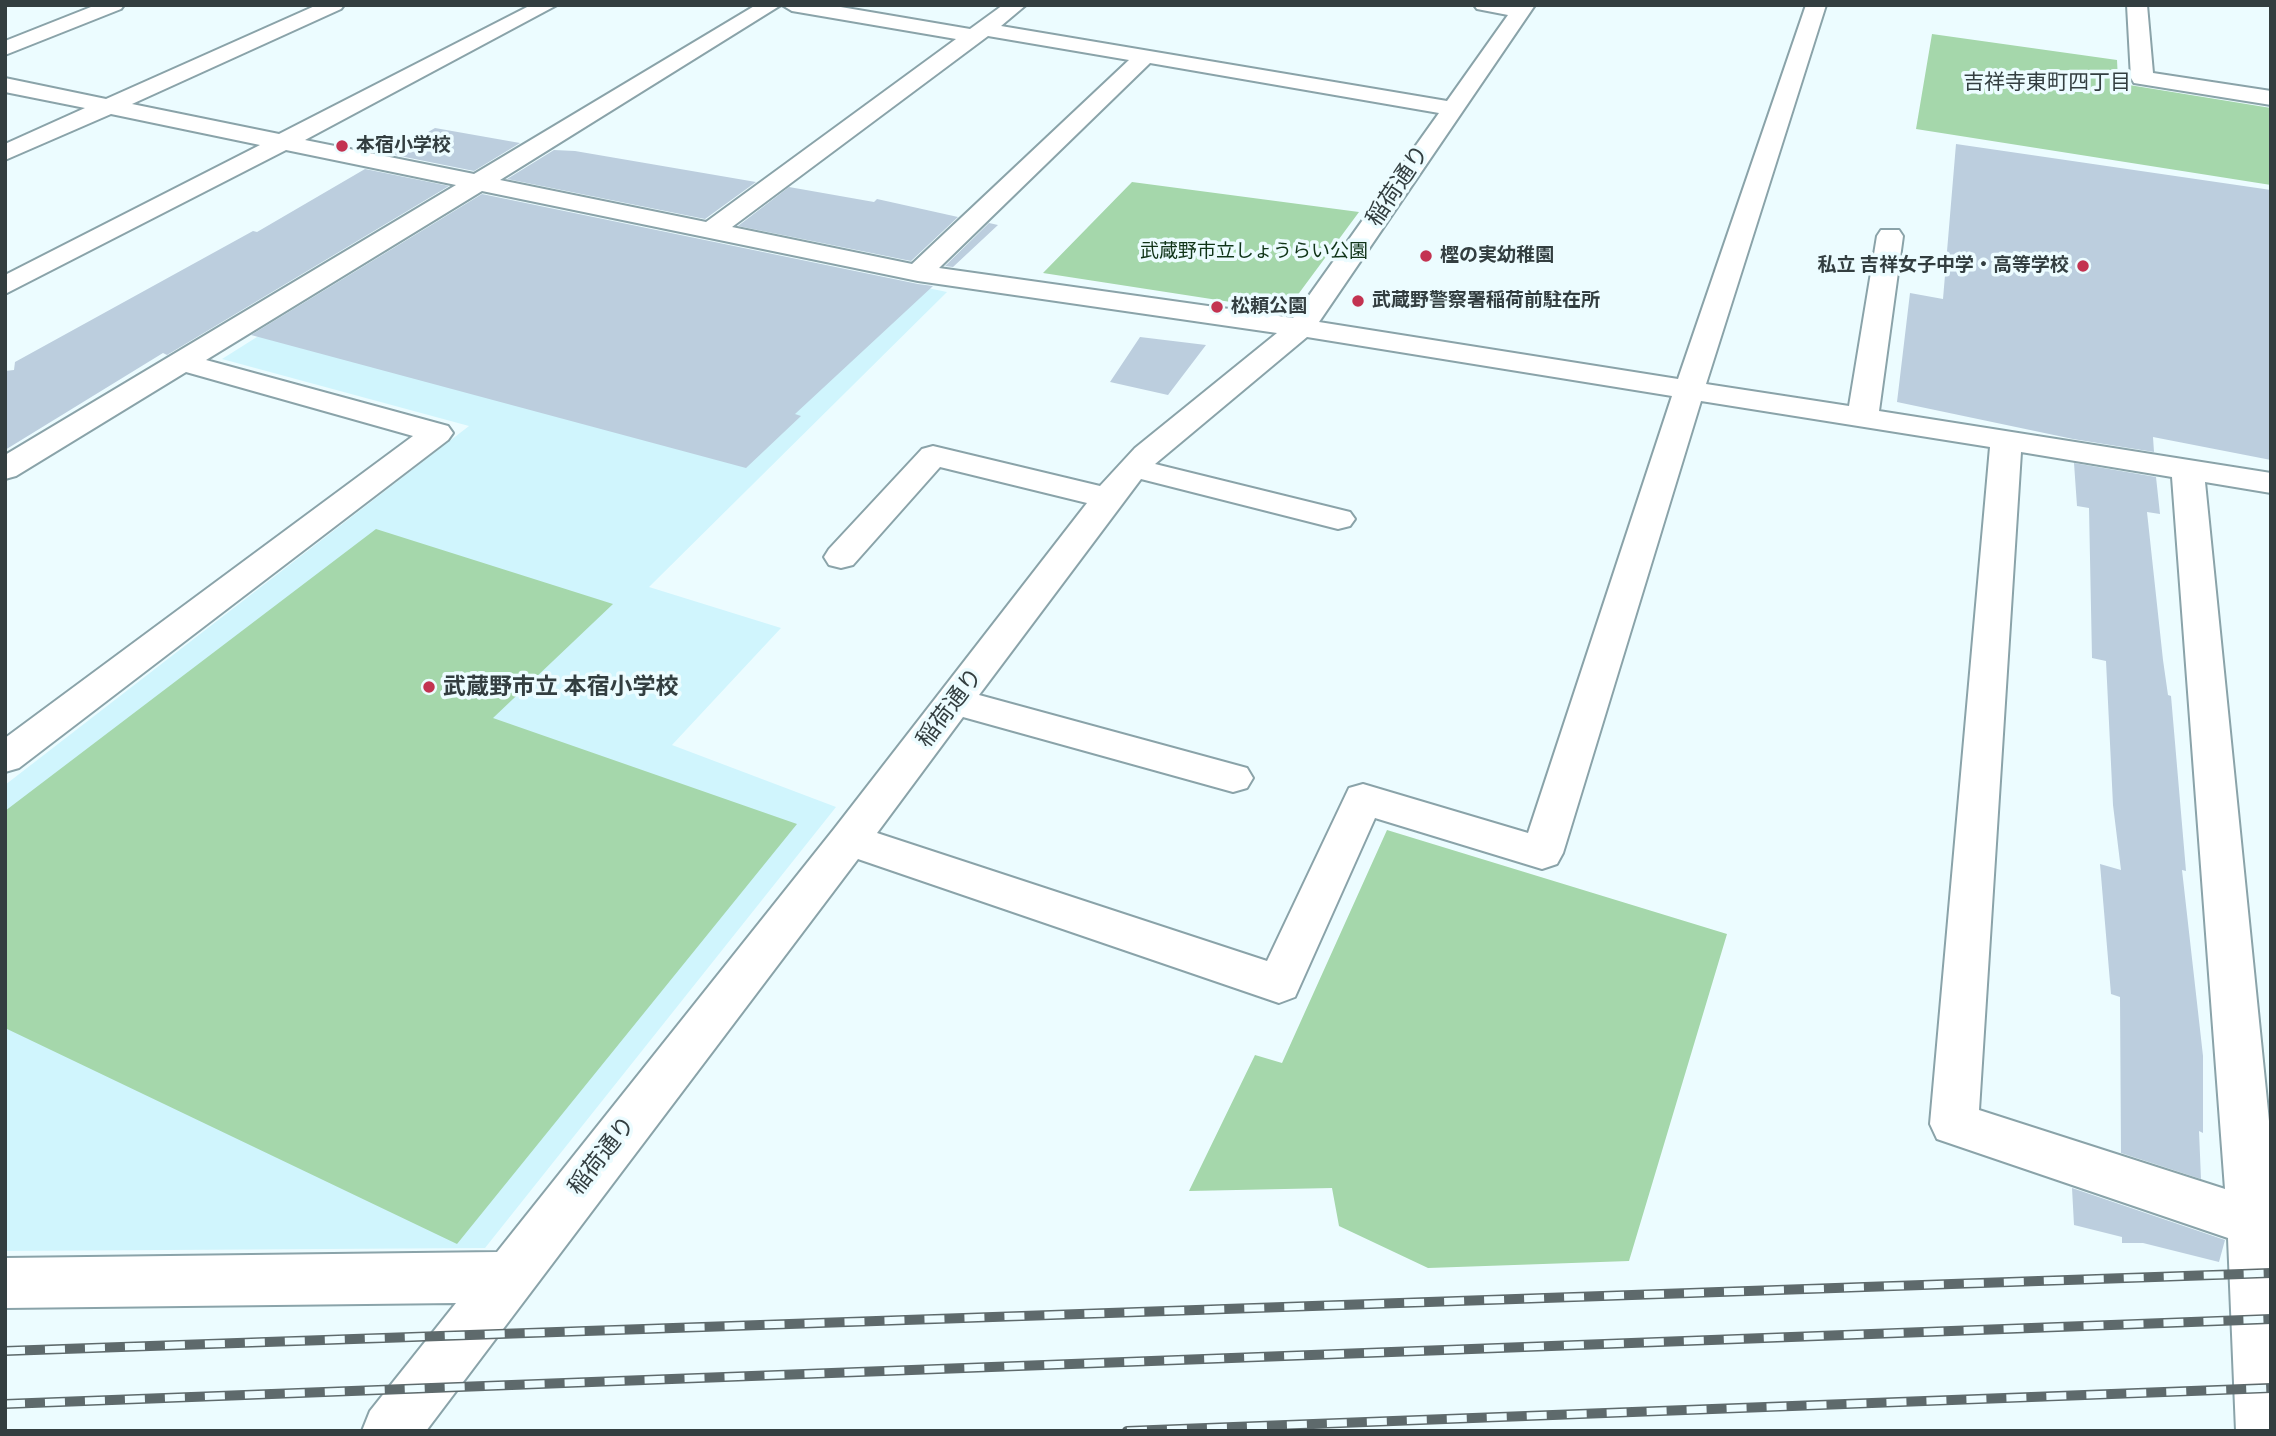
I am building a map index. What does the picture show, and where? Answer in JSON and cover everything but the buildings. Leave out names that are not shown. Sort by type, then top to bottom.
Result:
[{"type":"street","points":[[5,49],[114,5]]},
{"type":"street","points":[[5,153],[334,5]]},
{"type":"street","points":[[5,286],[547,5]]},
{"type":"street","points":[[5,469],[771,5]]},
{"type":"street","points":[[793,5],[1145,56],[1451,107]]},
{"type":"street","points":[[708,232],[1016,5]]},
{"type":"street","points":[[1484,5],[1523,8]]},
{"type":"street","points":[[849,841],[1279,984],[1363,799],[1542,853],[1689,390],[1816,5]]},
{"type":"street","points":[[2137,5],[2141,78],[2271,98]]},
{"type":"street","name":"稲荷通り","points":[[390,1431],[507,1277],[849,841],[1121,483],[1301,328],[1451,107],[1523,8]]},
{"type":"street","points":[[918,273],[1145,56]]},
{"type":"street","points":[[5,85],[708,232],[918,273],[1301,328],[2271,483]]},
{"type":"street","points":[[1863,418],[1890,236]]},
{"type":"street","points":[[5,758],[437,433],[182,362]]},
{"type":"street","points":[[2006,441],[1954,1124],[2253,1222]]},
{"type":"street","points":[[841,557],[933,456],[1121,483],[1338,519]]},
{"type":"street","points":[[2188,470],[2253,1222],[2264,1431]]},
{"type":"street","points":[[956,702],[1233,778]]},
{"type":"street","points":[[5,1283],[507,1277]]},
{"type":"shaded area","name":"武蔵野市立 本宿小学校","points":[[481,196],[947,292],[649,587],[781,628],[672,745],[836,807],[485,1248],[5,1251],[5,785],[469,426],[222,359]]},
{"type":"green space","points":[[1932,34],[2117,60],[2118,80],[2123,84],[2271,108],[2271,185],[1916,129]]},
{"type":"green space","name":"武蔵野市立しょうらい公園","points":[[1132,182],[1359,212],[1291,304],[1276,309],[1043,273]]},
{"type":"green space","points":[[376,529],[613,604],[493,718],[797,824],[457,1244],[5,1028],[5,811]]},
{"type":"green space","points":[[1387,830],[1727,934],[1629,1261],[1428,1268],[1339,1226],[1332,1188],[1189,1191],[1255,1055],[1282,1063]]},
{"type":"railway","points":[[5,1351],[2271,1273]]},
{"type":"railway","points":[[5,1404],[2271,1319]]},
{"type":"railway","points":[[1127,1431],[2271,1388]]},
{"type":"place","name":"本宿小学校","points":[[342,146]]},
{"type":"place","name":"樫の実幼稚園","points":[[1426,256]]},
{"type":"place","name":"私立 吉祥女子中学・高等学校","points":[[2083,266]]},
{"type":"place","name":"武蔵野警察署稲荷前駐在所","points":[[1358,301]]},
{"type":"place","name":"松頼公園","points":[[1217,307]]},
{"type":"place","name":"武蔵野市立 本宿小学校","points":[[429,687]]},
{"type":"district","name":"吉祥寺東町四丁目","points":[[2047,83]]}]
